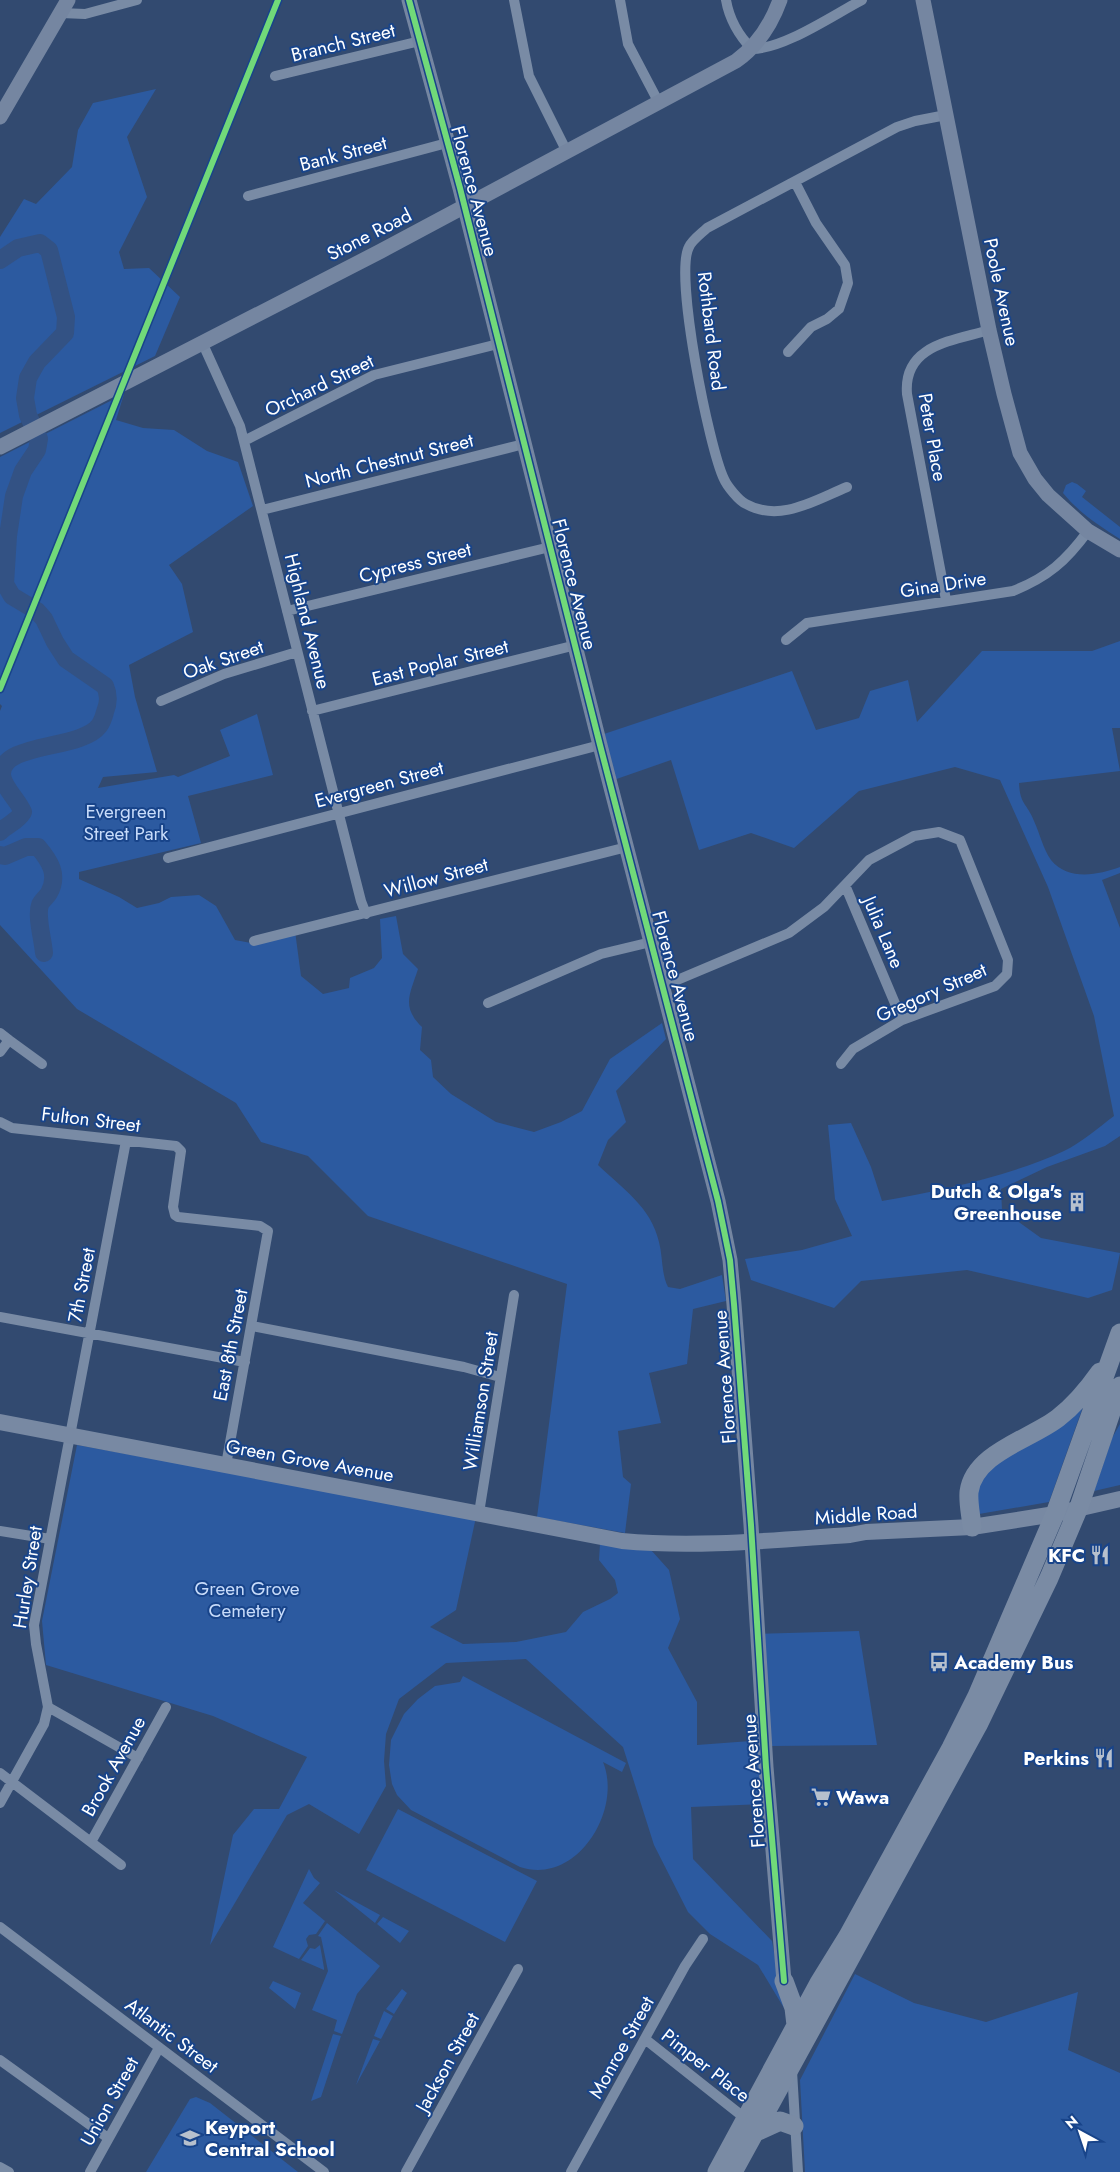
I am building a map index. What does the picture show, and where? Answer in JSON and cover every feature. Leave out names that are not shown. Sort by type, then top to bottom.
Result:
[{"type":"highway","points":[[733,2172],[751,2125],[796,2025],[874,1889],[977,1696],[1055,1514],[1117,1341]]},
{"type":"highway","points":[[972,1527],[969,1493],[972,1480],[978,1470],[991,1458],[1058,1418],[1084,1394],[1117,1341]]},
{"type":"highway","points":[[717,2172],[792,2066],[964,1751],[1049,1578],[1079,1507],[1120,1386]]},
{"type":"highway","points":[[1102,1439],[1120,1420]]},
{"type":"highway","points":[[784,1981],[803,1988],[819,1983]]},
{"type":"highway","points":[[784,1981],[794,2008],[796,2025]]},
{"type":"highway","points":[[751,2125],[780,2121],[794,2126]]},
{"type":"main road","name":"Green Grove Avenue","points":[[0,1422],[613,1539]]},
{"type":"main road","name":"Middle Road","points":[[613,1539],[677,1545],[972,1527],[1055,1514],[1120,1499]]},
{"type":"street","points":[[0,117],[68,0]]},
{"type":"street","points":[[61,13],[85,14],[136,0]]},
{"type":"street","name":"Florence Avenue","points":[[409,0],[464,207],[718,1201],[730,1260],[752,1541],[766,1766],[784,1981]]},
{"type":"street","points":[[514,0],[529,76],[567,152]]},
{"type":"street","points":[[620,0],[628,44],[659,103]]},
{"type":"street","points":[[726,0],[728,12],[741,37],[752,49]]},
{"type":"street","name":"Stone Road","points":[[7,443],[464,207],[736,61],[752,49],[765,31],[780,0]]},
{"type":"street","name":"Stone Road","points":[[752,49],[763,49],[775,45],[862,0]]},
{"type":"street","name":"Poole Avenue","points":[[923,0],[989,330],[1013,431],[1025,464],[1048,494],[1088,531],[1120,550]]},
{"type":"street","name":"Branch Street","points":[[275,76],[420,41]]},
{"type":"street","name":"Rothbard Road","points":[[847,487],[783,512],[772,513],[745,504],[724,480],[695,364],[685,278],[688,247],[707,228],[897,127],[915,121],[946,115]]},
{"type":"street","name":"Bank Street","points":[[248,196],[446,143]]},
{"type":"street","points":[[788,352],[810,327],[827,319],[839,309],[848,283],[845,265],[816,223],[795,182]]},
{"type":"street","name":"Peter Place","points":[[946,600],[907,394],[908,376],[911,367],[924,352],[935,346],[989,330]]},
{"type":"street","name":"Highland Avenue","points":[[202,342],[235,414],[244,441],[338,813],[366,914]]},
{"type":"street","name":"Orchard Street","points":[[244,441],[374,375],[498,344]]},
{"type":"street","name":"North Chestnut Street","points":[[262,510],[524,444]]},
{"type":"street","name":"Gina Drive","points":[[786,640],[807,623],[1013,591],[1034,582],[1052,571],[1070,555],[1088,531]]},
{"type":"street","name":"Cypress Street","points":[[287,611],[550,547]]},
{"type":"street","name":"East Poplar Street","points":[[312,711],[576,646]]},
{"type":"street","name":"Oak Street","points":[[161,701],[224,674],[298,652]]},
{"type":"street","name":"Evergreen Street","points":[[168,858],[600,745]]},
{"type":"street","name":"Gregory Street","points":[[663,986],[789,933],[824,907],[869,860],[914,836],[939,832],[960,840],[1008,960],[1007,974],[995,986],[902,1020],[852,1049],[841,1064]]},
{"type":"street","name":"Willow Street","points":[[254,941],[627,847]]},
{"type":"street","name":"Julia Lane","points":[[845,885],[902,1020]]},
{"type":"street","points":[[488,1003],[600,954],[651,942]]},
{"type":"street","points":[[0,1033],[42,1064]]},
{"type":"street","points":[[0,1052],[9,1040]]},
{"type":"street","name":"Fulton Street","points":[[0,1122],[12,1128],[126,1141],[181,1145],[173,1207],[175,1215],[178,1217],[260,1226],[268,1231]]},
{"type":"street","name":"7th Street","points":[[70,1435],[126,1141]]},
{"type":"street","name":"East 8th Street","points":[[226,1465],[268,1231]]},
{"type":"street","name":"Williamson Street","points":[[479,1513],[514,1295]]},
{"type":"street","points":[[0,1317],[245,1362]]},
{"type":"street","points":[[252,1326],[464,1367],[500,1377]]},
{"type":"street","name":"Hurley Street","points":[[0,1804],[44,1724],[48,1707],[34,1625],[70,1435]]},
{"type":"street","points":[[0,1530],[50,1539]]},
{"type":"street","points":[[48,1707],[138,1758]]},
{"type":"street","name":"Brook Avenue","points":[[92,1842],[166,1707]]},
{"type":"street","points":[[0,1773],[121,1864]]},
{"type":"street","name":"Atlantic Street","points":[[0,1927],[324,2172]]},
{"type":"street","name":"Monroe Street","points":[[571,2172],[685,1966],[702,1939]]},
{"type":"street","name":"Jackson Street","points":[[406,2172],[518,1969]]},
{"type":"street","name":"Pimper Place","points":[[645,2039],[751,2125]]},
{"type":"street","name":"Union Street","points":[[90,2172],[159,2048]]},
{"type":"street","points":[[0,2060],[108,2138]]},
{"type":"street","points":[[792,2066],[798,2172]]},
{"type":"street","points":[[0,2167],[9,2172]]},
{"type":"green space","points":[[156,89],[127,137],[147,197],[119,252],[124,269],[149,268],[180,297],[155,356],[0,433],[0,237],[24,199],[36,204],[72,167],[78,130],[93,103]]},
{"type":"green space","name":"Evergreen Street Park","points":[[124,394],[116,420],[143,428],[174,430],[207,451],[238,462],[253,506],[169,565],[182,584],[193,632],[129,665],[135,697],[157,772],[103,777],[98,788],[174,775],[178,777],[230,756],[220,730],[257,714],[273,775],[188,796],[201,843],[79,872],[79,879],[119,897],[137,908],[159,903],[171,897],[199,895],[216,906],[235,940],[251,943],[295,931],[301,976],[323,994],[349,988],[350,978],[374,968],[382,958],[380,919],[396,916],[403,954],[418,969],[410,993],[409,1006],[415,1020],[422,1027],[420,1050],[431,1060],[433,1077],[451,1094],[496,1122],[534,1132],[561,1122],[582,1111],[610,1059],[662,1023],[666,1039],[616,1091],[626,1122],[608,1140],[598,1165],[635,1199],[650,1219],[659,1242],[664,1276],[668,1287],[680,1289],[722,1275],[726,1301],[693,1309],[687,1364],[649,1373],[661,1423],[618,1431],[623,1477],[631,1484],[625,1533],[537,1517],[567,1284],[368,1216],[308,1156],[261,1142],[236,1103],[77,1009],[0,925],[0,711],[2,706],[0,704],[0,457]]},
{"type":"green space","points":[[1072,482],[1086,491],[1082,497],[1120,527],[1120,539],[1083,513],[1063,493],[1066,485]]},
{"type":"green space","points":[[1120,641],[1120,728],[1112,728],[1120,771],[1019,783],[1022,800],[1031,815],[1046,851],[1058,867],[1075,874],[1093,874],[1120,867],[1120,873],[1102,880],[1120,928],[1120,1136],[1105,1146],[1047,1167],[1001,1189],[1002,1210],[1041,1238],[1120,1253],[1112,1290],[1088,1298],[967,1270],[861,1281],[834,1308],[751,1280],[745,1259],[802,1250],[852,1236],[835,1199],[828,1125],[851,1123],[871,1167],[882,1201],[951,1187],[1020,1168],[1064,1151],[1096,1130],[1114,1116],[1094,1016],[1048,887],[1000,780],[955,767],[859,791],[794,848],[751,833],[699,850],[671,760],[608,782],[595,737],[792,671],[816,730],[859,718],[870,691],[908,680],[917,722],[982,651],[1092,651]]},
{"type":"green space","points":[[1084,1404],[1049,1502],[979,1514],[974,1495],[981,1472]]},
{"type":"green space","points":[[1120,1424],[1120,1485],[1094,1491],[1112,1438]]},
{"type":"green space","name":"Green Grove Cemetery","points":[[77,1445],[476,1517],[456,1610],[430,1627],[463,1644],[516,1642],[566,1632],[583,1612],[618,1593],[615,1580],[599,1560],[600,1544],[651,1550],[669,1570],[680,1619],[668,1648],[697,1702],[697,1745],[764,1740],[757,1634],[859,1631],[877,1745],[770,1746],[767,1804],[691,1807],[693,1859],[772,1941],[784,2008],[758,1965],[710,1934],[688,1912],[654,1845],[623,1747],[526,1659],[446,1663],[399,1699],[386,1734],[384,1761],[386,1786],[359,1834],[309,1804],[287,1815],[210,1945],[233,1835],[254,1809],[279,1809],[307,1757],[213,1716],[46,1665],[42,1621]]},
{"type":"green space","points":[[463,1676],[626,1763],[622,1772],[603,1762],[607,1781],[606,1802],[600,1822],[590,1840],[576,1855],[559,1865],[540,1870],[520,1867],[411,1810],[397,1795],[392,1784],[389,1765],[391,1740],[404,1714],[418,1699],[435,1686],[460,1682]]},
{"type":"green space","points":[[398,1809],[537,1881],[505,1942],[366,1870]]},
{"type":"green space","points":[[309,1869],[314,1878],[320,1883],[303,1903],[325,1921],[316,1934],[309,1935],[306,1939],[308,1946],[299,1959],[273,1947]]},
{"type":"green space","points":[[334,1890],[380,1915],[375,1923]]},
{"type":"green space","points":[[383,1917],[409,1931],[400,1943],[377,1924]]},
{"type":"green space","points":[[327,1923],[380,1966],[357,1994],[342,2034],[334,2031],[337,2020],[312,2010],[328,1971],[321,1937],[318,1936]]},
{"type":"green space","points":[[320,1945],[324,1970],[301,1960],[310,1948],[315,1949]]},
{"type":"green space","points":[[855,1974],[914,2003],[986,2022],[1078,1992],[1068,2050],[1120,2073],[1120,2172],[805,2172],[800,2080]]},
{"type":"green space","points":[[273,1981],[301,1993],[295,2009],[269,1988]]},
{"type":"green space","points":[[402,1989],[407,1993],[394,2014],[386,2009]]},
{"type":"green space","points":[[384,2011],[393,2016],[381,2039],[374,2036]]},
{"type":"green space","points":[[333,2034],[341,2036],[321,2097],[311,2101]]},
{"type":"green space","points":[[373,2039],[380,2041],[356,2085]]},
{"type":"green space","points":[[196,2097],[210,2103],[298,2172],[146,2172],[190,2099]]},
{"type":"waterway","points":[[0,260],[18,248],[40,243],[49,250],[66,317],[65,333],[37,362],[28,378],[25,398],[28,415],[39,439],[37,450],[23,471],[14,496],[8,536],[5,584],[12,596],[37,611],[44,619],[66,659],[105,686],[108,699],[101,723],[90,734],[27,751],[5,764],[2,775],[3,780],[23,812],[0,832]]},
{"type":"waterway","points":[[0,855],[5,856],[26,847],[38,847],[52,868],[52,886],[39,910],[44,953]]},
{"type":"cycle path","points":[[0,689],[278,0]]},
{"type":"cycle path","points":[[409,0],[460,188],[600,745],[718,1201],[730,1260],[751,1525],[766,1767],[784,1981]]},
{"type":"place","name":"Dutch & Olga's Greenhouse","points":[[1077,1202]]},
{"type":"place","name":"KFC","points":[[1100,1555]]},
{"type":"place","name":"Academy Bus","points":[[939,1662]]},
{"type":"place","name":"Perkins","points":[[1104,1758]]},
{"type":"place","name":"Wawa","points":[[821,1797]]},
{"type":"place","name":"Keyport Central School","points":[[190,2138]]}]
